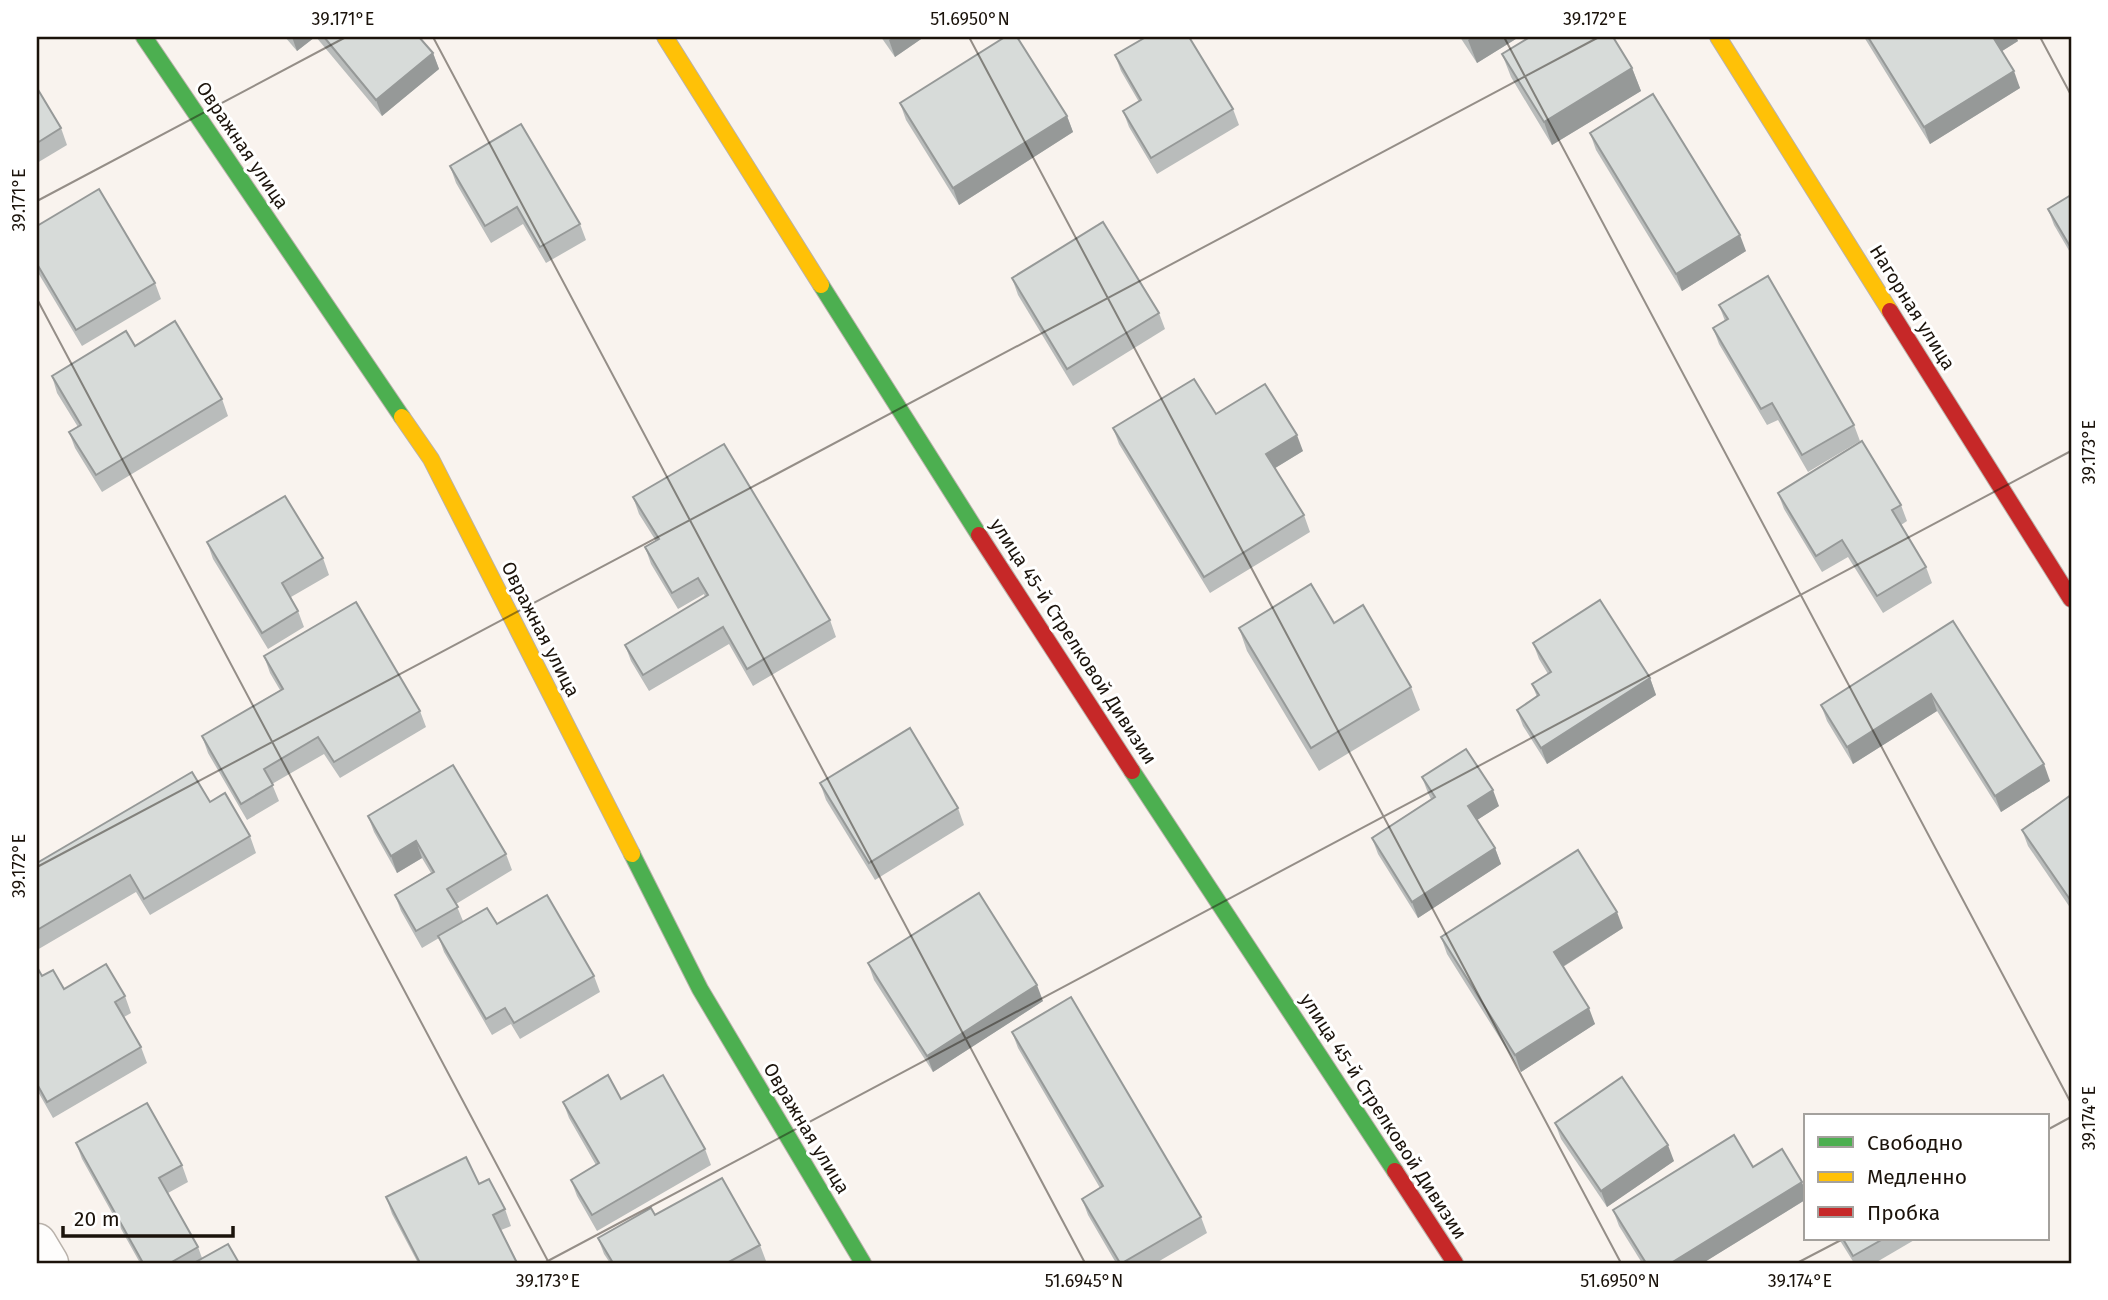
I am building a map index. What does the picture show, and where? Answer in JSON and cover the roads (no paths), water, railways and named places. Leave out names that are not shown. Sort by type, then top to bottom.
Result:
[{"type":"street","name":"Овражная улица","points":[[144,37],[431,459],[700,989],[863,1263]]},
{"type":"street","name":"улица 45-й Стрелковой Дивизии","points":[[665,37],[1003,573],[1455,1263]]},
{"type":"street","name":"Нагорная улица","points":[[1718,37],[2071,599]]},
{"type":"street","points":[[37,1243],[49,1263]]}]
